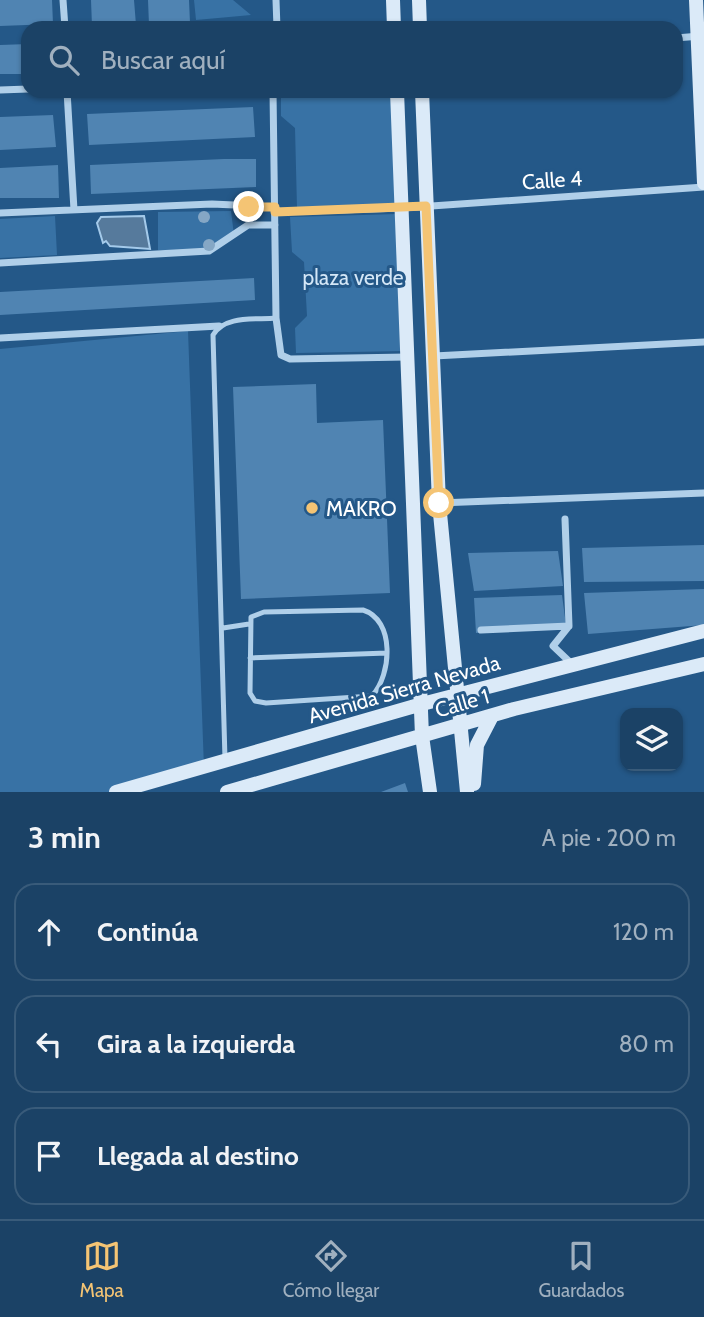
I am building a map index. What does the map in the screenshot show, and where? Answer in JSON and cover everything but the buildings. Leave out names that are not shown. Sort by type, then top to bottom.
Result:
[{"type":"main road","points":[[393,0],[394,21]]},
{"type":"main road","points":[[419,0],[420,21]]},
{"type":"main road","points":[[696,0],[701,36],[704,185]]},
{"type":"main road","points":[[397,98],[422,736],[430,792]]},
{"type":"main road","points":[[422,98],[439,503],[467,792]]},
{"type":"main road","name":"Avenida Sierra Nevada","points":[[116,792],[457,694],[704,631]]},
{"type":"main road","name":"Calle 1","points":[[422,736],[514,709],[704,664]]},
{"type":"main road","points":[[474,792],[477,745],[492,716]]},
{"type":"main road","points":[[227,792],[422,736]]},
{"type":"street","points":[[63,0],[64,21]]},
{"type":"street","points":[[276,0],[277,21]]},
{"type":"street","points":[[683,37],[701,36]]},
{"type":"street","points":[[0,90],[21,89]]},
{"type":"street","points":[[67,98],[74,210]]},
{"type":"street","points":[[273,98],[276,318],[281,355],[290,359],[407,357]]},
{"type":"street","name":"Calle 4","points":[[0,213],[212,204],[275,210],[403,208],[704,185]]},
{"type":"street","points":[[0,262],[209,251],[248,225],[275,225]]},
{"type":"street","points":[[0,338],[219,326]]},
{"type":"street","points":[[434,356],[704,342]]},
{"type":"street","points":[[439,503],[704,494]]},
{"type":"street","points":[[565,519],[569,626],[553,646],[573,665]]},
{"type":"street","points":[[481,630],[569,626]]},
{"type":"lane","points":[[225,762],[214,335],[219,326],[229,322],[276,318]]},
{"type":"lane","points":[[363,610],[374,613],[381,622],[387,653],[384,679],[372,696],[259,703],[252,697],[249,624],[251,617],[264,612],[363,610]]},
{"type":"lane","points":[[223,628],[249,624]]},
{"type":"lane","points":[[250,659],[387,653]]},
{"type":"green space","points":[[194,0],[233,0],[251,15],[196,20]]},
{"type":"green space","name":"plaza verde","points":[[281,98],[391,98],[396,205],[297,208],[295,128],[281,116]]},
{"type":"green space","points":[[231,211],[234,235],[209,251],[158,250],[158,212]]},
{"type":"green space","name":"plaza verde","points":[[398,214],[403,351],[296,353],[295,328],[307,316],[304,262],[292,252],[290,217]]},
{"type":"green space","points":[[55,216],[57,255],[0,258],[0,219]]},
{"type":"green space","points":[[188,331],[204,768],[116,792],[0,792],[0,349]]},
{"type":"shaded area","points":[[144,216],[150,249],[110,246],[106,241],[103,243],[97,223],[101,217]]},
{"type":"place","name":"MAKRO","points":[[312,508]]},
{"type":"route","points":[[249,207],[275,207],[275,212],[426,206],[439,503]]}]
